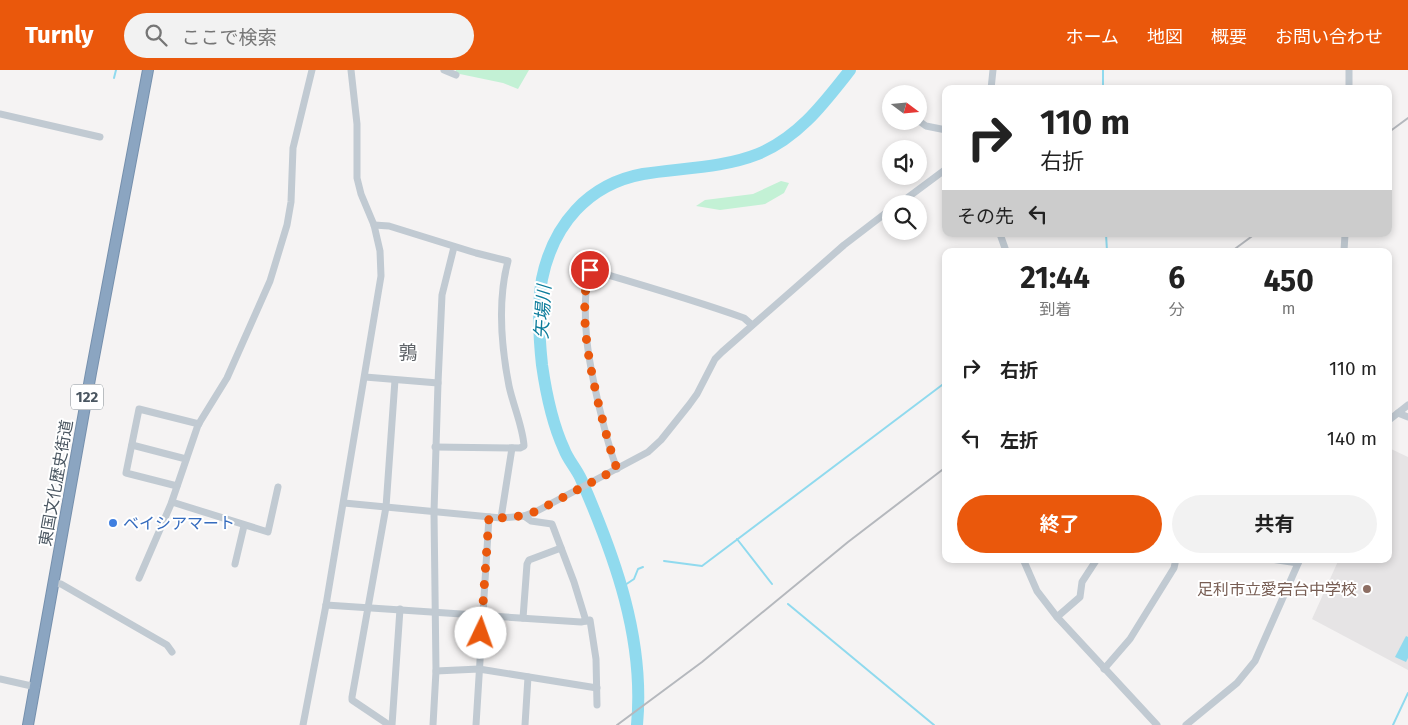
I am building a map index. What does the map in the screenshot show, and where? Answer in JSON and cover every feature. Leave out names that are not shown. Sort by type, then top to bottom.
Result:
[{"type":"highway","name":"東国文化歴史街道","points":[[28,725],[148,70]]},
{"type":"street","points":[[139,578],[172,502],[199,424],[227,378],[262,301],[275,265],[287,225],[291,202],[293,148],[312,70]]},
{"type":"street","points":[[305,724],[381,276],[380,251],[374,224],[361,194],[357,178],[357,124],[351,70]]},
{"type":"street","points":[[444,70],[456,75]]},
{"type":"street","points":[[991,85],[992,70]]},
{"type":"street","points":[[1349,85],[1350,70]]},
{"type":"street","points":[[0,114],[100,137]]},
{"type":"street","points":[[928,126],[942,129]]},
{"type":"street","points":[[913,195],[942,176]]},
{"type":"street","points":[[344,503],[501,518],[524,516],[615,471],[652,448],[676,422],[697,394],[715,359],[844,245],[882,216]]},
{"type":"street","points":[[374,224],[388,226],[508,261],[501,294],[502,328],[509,386],[524,446],[523,448],[435,447]]},
{"type":"street","points":[[433,725],[436,671],[435,447],[442,295],[454,246]]},
{"type":"street","points":[[615,471],[586,343],[584,321],[588,272],[590,270],[685,297],[744,318],[752,325]]},
{"type":"street","points":[[365,377],[438,383]]},
{"type":"street","points":[[395,380],[386,507],[352,700],[391,725],[400,609]]},
{"type":"street","points":[[1392,418],[1408,405]]},
{"type":"street","points":[[177,486],[126,473],[139,409],[199,424]]},
{"type":"street","points":[[1398,413],[1408,417]]},
{"type":"street","points":[[132,444],[186,459]]},
{"type":"street","points":[[501,518],[512,448]]},
{"type":"street","points":[[172,502],[268,532],[278,487]]},
{"type":"street","points":[[524,516],[531,521],[552,524],[574,582],[584,621]]},
{"type":"street","points":[[476,725],[489,517]]},
{"type":"street","points":[[236,564],[244,526]]},
{"type":"street","points":[[524,618],[527,564],[529,560],[560,548]]},
{"type":"street","points":[[1026,563],[1037,591],[1057,617],[1157,725]]},
{"type":"street","points":[[1057,617],[1080,597],[1082,582],[1094,563]]},
{"type":"street","points":[[1104,669],[1130,640],[1174,568],[1175,563]]},
{"type":"street","points":[[1186,725],[1237,683],[1255,661],[1298,563]]},
{"type":"street","points":[[54,584],[61,584],[122,619],[167,645],[172,652]]},
{"type":"street","points":[[326,605],[524,618],[590,620],[594,641],[597,705]]},
{"type":"street","points":[[436,671],[480,669],[597,688]]},
{"type":"street","points":[[525,725],[528,677]]},
{"type":"street","points":[[0,679],[36,686]]},
{"type":"shaded area","name":"足利市立愛宕台中学校","points":[[1392,449],[1408,457],[1408,670],[1312,619],[1337,563],[1392,563]]},
{"type":"green space","points":[[456,70],[529,70],[518,89],[503,83],[455,73]]},
{"type":"green space","points":[[781,181],[789,183],[784,193],[765,204],[720,210],[696,206],[705,200],[753,194]]},
{"type":"water","points":[[1406,636],[1408,637],[1408,658],[1406,662],[1395,657]]},
{"type":"waterway","points":[[114,78],[116,70]]},
{"type":"waterway","name":"矢場川","points":[[637,725],[636,661],[625,599],[616,568],[593,508],[581,479],[560,439],[545,386],[539,333],[539,311],[540,290],[547,259],[564,225],[576,210],[590,197],[606,187],[623,179],[643,174],[716,165],[745,159],[773,147],[810,118],[850,70]]},
{"type":"waterway","points":[[1103,70],[1103,85]]},
{"type":"waterway","points":[[1106,237],[1107,248]]},
{"type":"waterway","points":[[664,561],[702,566],[942,385]]},
{"type":"waterway","points":[[737,539],[772,584]]},
{"type":"waterway","points":[[622,587],[634,579],[638,569],[643,567]]},
{"type":"waterway","points":[[788,604],[934,725]]},
{"type":"waterway","points":[[1393,725],[1408,693]]},
{"type":"railway","points":[[1392,130],[1408,118]]},
{"type":"railway","points":[[1236,248],[1251,237]]},
{"type":"railway","points":[[617,725],[702,662],[848,542],[942,470]]},
{"type":"place","name":"ベイシアマート","points":[[113,523]]},
{"type":"place","name":"足利市立愛宕台中学校","points":[[1367,589]]},
{"type":"district","name":"鶉","points":[[408,352]]},
{"type":"route","points":[[481,633],[489,517],[514,518],[524,516],[617,469],[608,442],[586,343],[584,321],[588,272],[590,270]]}]
